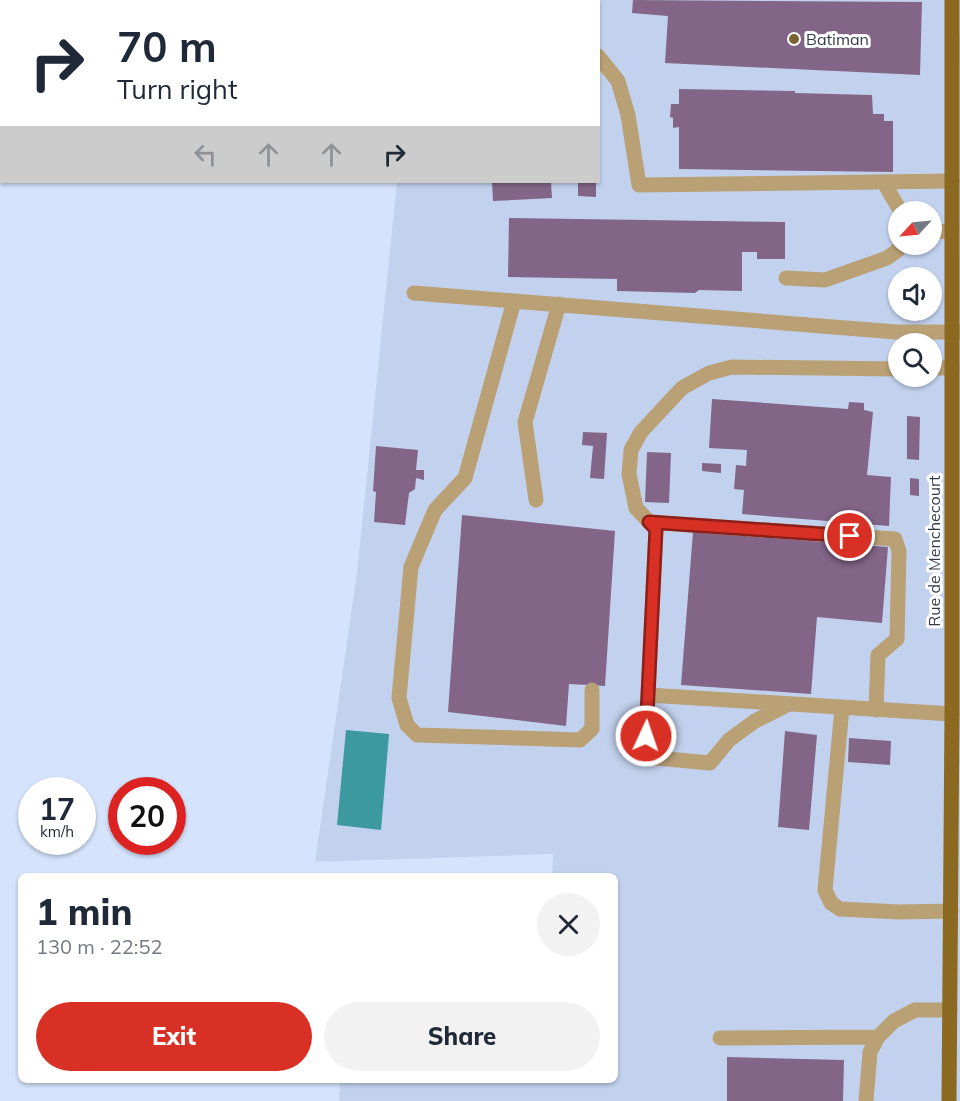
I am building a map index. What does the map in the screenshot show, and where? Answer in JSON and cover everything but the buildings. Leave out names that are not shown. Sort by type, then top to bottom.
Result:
[{"type":"main road","name":"Rue de Menchecourt","points":[[949,1101],[952,714],[956,664],[952,368],[956,331],[952,181],[956,160],[952,0]]},
{"type":"lane","points":[[600,58],[618,81],[628,115],[639,185],[952,181]]},
{"type":"lane","points":[[884,183],[895,201]]},
{"type":"lane","points":[[942,232],[952,231]]},
{"type":"lane","points":[[786,278],[825,280],[891,255]]},
{"type":"lane","points":[[414,293],[896,332],[956,331]]},
{"type":"lane","points":[[514,301],[465,478],[435,510],[411,567],[399,698],[407,725],[417,735],[580,740],[592,729],[592,690]]},
{"type":"lane","points":[[536,500],[525,422],[559,304]]},
{"type":"lane","points":[[788,704],[755,721],[729,740],[710,763],[645,757],[656,529],[636,508],[628,474],[631,450],[641,432],[682,388],[709,374],[732,367],[888,369]]},
{"type":"lane","points":[[942,368],[952,368]]},
{"type":"lane","points":[[649,522],[895,538],[899,550],[897,639],[878,655],[876,710]]},
{"type":"lane","points":[[648,695],[952,714]]},
{"type":"lane","points":[[842,708],[825,890],[831,903],[840,909],[899,912],[951,911]]},
{"type":"lane","points":[[866,1101],[870,1052],[878,1037],[894,1021],[915,1010],[950,1010]]},
{"type":"lane","points":[[720,1038],[878,1037]]},
{"type":"shaded area","points":[[600,0],[954,0],[960,37],[960,1101],[339,1101],[340,1083],[618,1083],[618,873],[552,873],[553,854],[315,862],[357,573],[397,183],[600,183]]},
{"type":"shaded area","points":[[346,730],[389,734],[381,830],[337,825]]},
{"type":"place","name":"Batiman","points":[[794,39]]},
{"type":"route","points":[[646,736],[656,529],[649,522],[850,536]]}]
